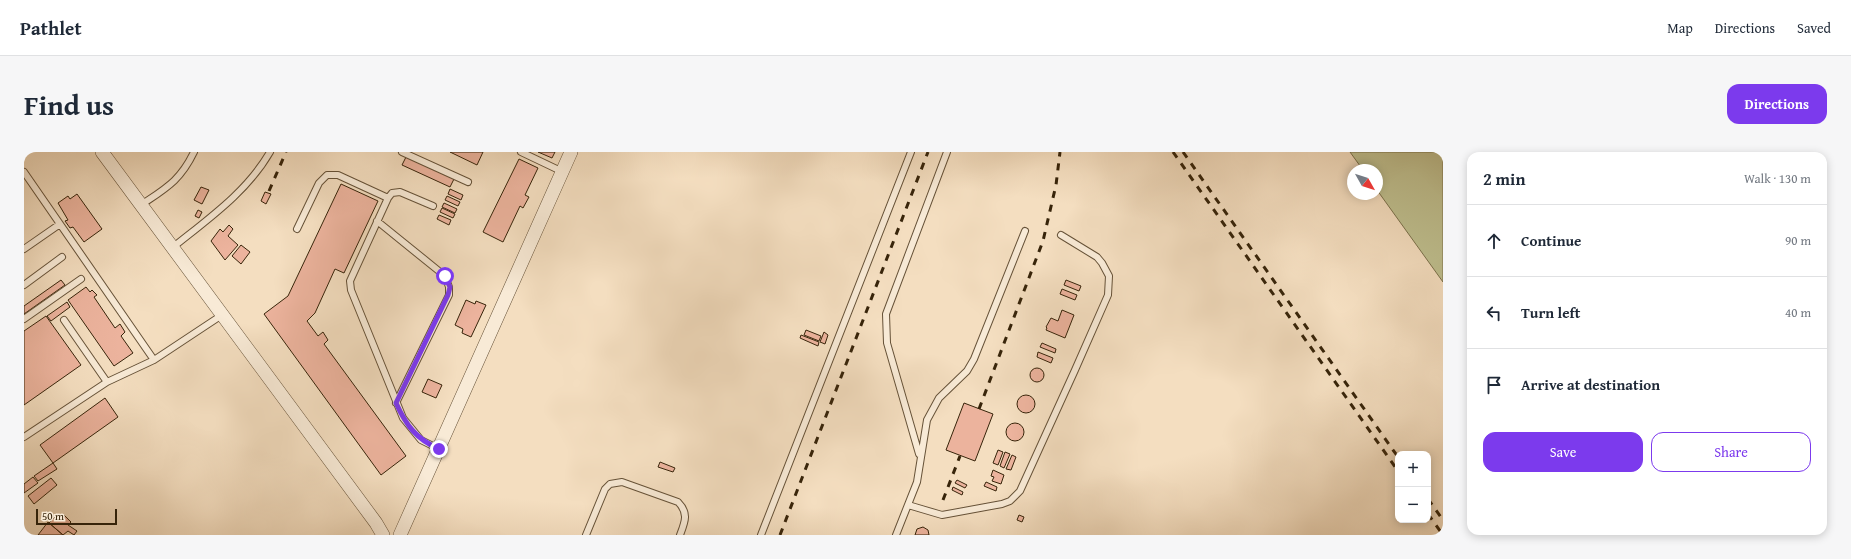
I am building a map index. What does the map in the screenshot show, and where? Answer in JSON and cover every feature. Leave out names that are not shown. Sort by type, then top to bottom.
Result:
[{"type":"street","points":[[102,152],[376,523],[383,535]]},
{"type":"street","points":[[400,535],[571,152]]},
{"type":"lane","points":[[141,205],[176,181],[185,170],[194,152]]},
{"type":"lane","points":[[172,248],[228,204],[257,171],[270,152]]},
{"type":"lane","points":[[402,152],[468,182]]},
{"type":"lane","points":[[521,152],[562,172]]},
{"type":"lane","points":[[761,535],[911,152]]},
{"type":"lane","points":[[920,457],[887,343],[886,314],[947,152]]},
{"type":"lane","points":[[24,172],[154,360]]},
{"type":"lane","points":[[297,229],[319,183],[327,175],[338,175],[388,198]]},
{"type":"lane","points":[[433,206],[400,192],[392,193],[388,198],[352,274],[351,290],[403,418],[416,435],[426,444],[439,449]]},
{"type":"lane","points":[[377,222],[445,276],[450,287],[448,295],[396,403]]},
{"type":"lane","points":[[24,249],[60,224]]},
{"type":"lane","points":[[896,535],[917,482],[927,420],[939,398],[967,371],[974,359],[1025,231]]},
{"type":"lane","points":[[908,505],[934,514],[950,514],[1002,504],[1010,501],[1020,491],[1108,295],[1109,276],[1102,263],[1097,257],[1061,235]]},
{"type":"lane","points":[[24,285],[62,257]]},
{"type":"lane","points":[[24,319],[81,279]]},
{"type":"lane","points":[[24,437],[107,382],[154,360],[222,315]]},
{"type":"lane","points":[[64,320],[107,382]]},
{"type":"lane","points":[[586,535],[605,489],[610,484],[622,482],[670,498],[683,507],[686,515],[680,535]]},
{"type":"green space","points":[[1350,152],[1443,152],[1443,282],[1383,198],[1383,164],[1359,164]]},
{"type":"building","points":[[450,152],[483,152],[477,165]]},
{"type":"building","points":[[538,152],[555,152],[552,158]]},
{"type":"building","points":[[406,157],[454,179],[450,187],[402,165]]},
{"type":"building","points":[[519,159],[538,168],[525,195],[529,197],[523,208],[520,206],[503,242],[483,232]]},
{"type":"building","points":[[341,184],[378,201],[344,273],[335,269],[315,313],[307,321],[318,336],[323,332],[328,340],[324,344],[406,456],[381,475],[264,314],[288,296]]},
{"type":"building","points":[[201,187],[209,190],[202,204],[194,200]]},
{"type":"building","points":[[450,189],[463,195],[461,200],[448,194]]},
{"type":"building","points":[[265,192],[271,194],[266,204],[261,201]]},
{"type":"building","points":[[77,194],[102,229],[84,242],[73,227],[70,228],[65,221],[68,220],[58,203],[68,196],[70,199]]},
{"type":"building","points":[[447,196],[460,202],[458,206],[445,200]]},
{"type":"building","points":[[444,203],[457,209],[455,213],[442,207]]},
{"type":"building","points":[[442,208],[455,214],[453,218],[440,212]]},
{"type":"building","points":[[198,210],[202,212],[199,218],[195,216]]},
{"type":"building","points":[[439,215],[451,220],[449,225],[437,219]]},
{"type":"building","points":[[229,225],[233,229],[228,236],[238,245],[225,260],[211,241],[220,229],[223,232]]},
{"type":"building","points":[[241,245],[250,252],[241,264],[232,256]]},
{"type":"building","points":[[61,280],[65,285],[24,314],[24,306]]},
{"type":"building","points":[[1066,280],[1081,286],[1079,291],[1064,285]]},
{"type":"building","points":[[86,287],[90,292],[92,290],[97,295],[94,297],[115,328],[120,324],[125,332],[121,336],[133,353],[114,366],[68,300]]},
{"type":"building","points":[[1062,289],[1077,295],[1075,300],[1060,294]]},
{"type":"building","points":[[466,300],[475,304],[476,301],[486,305],[471,337],[462,333],[463,329],[455,325]]},
{"type":"building","points":[[67,302],[70,307],[51,321],[47,316]]},
{"type":"building","points":[[1062,310],[1074,315],[1065,338],[1046,330],[1051,318],[1058,321]]},
{"type":"building","points":[[46,316],[81,365],[24,405],[24,331]]},
{"type":"building","points":[[806,330],[821,336],[819,341],[804,335]]},
{"type":"building","points":[[824,332],[828,335],[825,344],[820,342]]},
{"type":"building","points":[[801,335],[819,342],[818,346],[800,338]]},
{"type":"building","points":[[1042,343],[1056,349],[1055,353],[1040,347]]},
{"type":"building","points":[[1038,352],[1053,358],[1051,363],[1037,357]]},
{"type":"building","points":[[1034,368],[1040,368],[1044,372],[1044,378],[1040,382],[1034,382],[1030,378],[1030,372]]},
{"type":"building","points":[[428,379],[442,385],[436,398],[422,392]]},
{"type":"building","points":[[1026,395],[1032,398],[1035,404],[1032,410],[1026,413],[1020,410],[1017,404],[1020,398]]},
{"type":"building","points":[[105,398],[118,417],[53,463],[40,445]]},
{"type":"building","points":[[964,403],[993,414],[975,461],[946,450]]},
{"type":"building","points":[[1015,423],[1021,426],[1024,432],[1021,438],[1015,441],[1009,438],[1006,432],[1009,426]]},
{"type":"building","points":[[998,450],[1003,452],[998,465],[993,463]]},
{"type":"building","points":[[1005,452],[1010,454],[1004,468],[1000,466]]},
{"type":"building","points":[[1012,455],[1016,457],[1011,470],[1006,469]]},
{"type":"building","points":[[660,462],[675,468],[673,472],[658,467]]},
{"type":"building","points":[[53,463],[57,469],[38,481],[34,476]]},
{"type":"building","points":[[993,470],[1004,475],[1001,484],[992,481],[994,477],[991,476]]},
{"type":"building","points":[[33,477],[38,483],[24,493],[24,484]]},
{"type":"building","points":[[51,478],[57,485],[34,504],[28,496]]},
{"type":"building","points":[[957,480],[967,485],[965,488],[955,483]]},
{"type":"building","points":[[986,482],[997,487],[996,491],[984,486]]},
{"type":"building","points":[[953,487],[963,492],[962,495],[952,490]]},
{"type":"building","points":[[57,515],[61,518],[64,515],[71,522],[68,525],[77,531],[74,535],[68,531],[63,535],[49,523]]},
{"type":"building","points":[[1019,515],[1024,517],[1022,522],[1017,520]]},
{"type":"building","points":[[48,522],[63,535],[38,535]]},
{"type":"building","points":[[923,527],[928,530],[929,535],[915,535],[917,529]]},
{"type":"railway","points":[[269,191],[286,152]]},
{"type":"railway","points":[[780,535],[928,152]]},
{"type":"railway","points":[[979,409],[1043,241],[1056,185],[1060,152]]},
{"type":"railway","points":[[1173,152],[1395,467]]},
{"type":"railway","points":[[1183,152],[1395,453]]},
{"type":"railway","points":[[943,500],[960,456]]},
{"type":"railway","points":[[1431,503],[1443,520]]},
{"type":"railway","points":[[1431,518],[1443,535]]},
{"type":"route","points":[[439,449],[426,444],[416,435],[403,418],[396,403],[448,295],[450,287],[445,276]]}]
